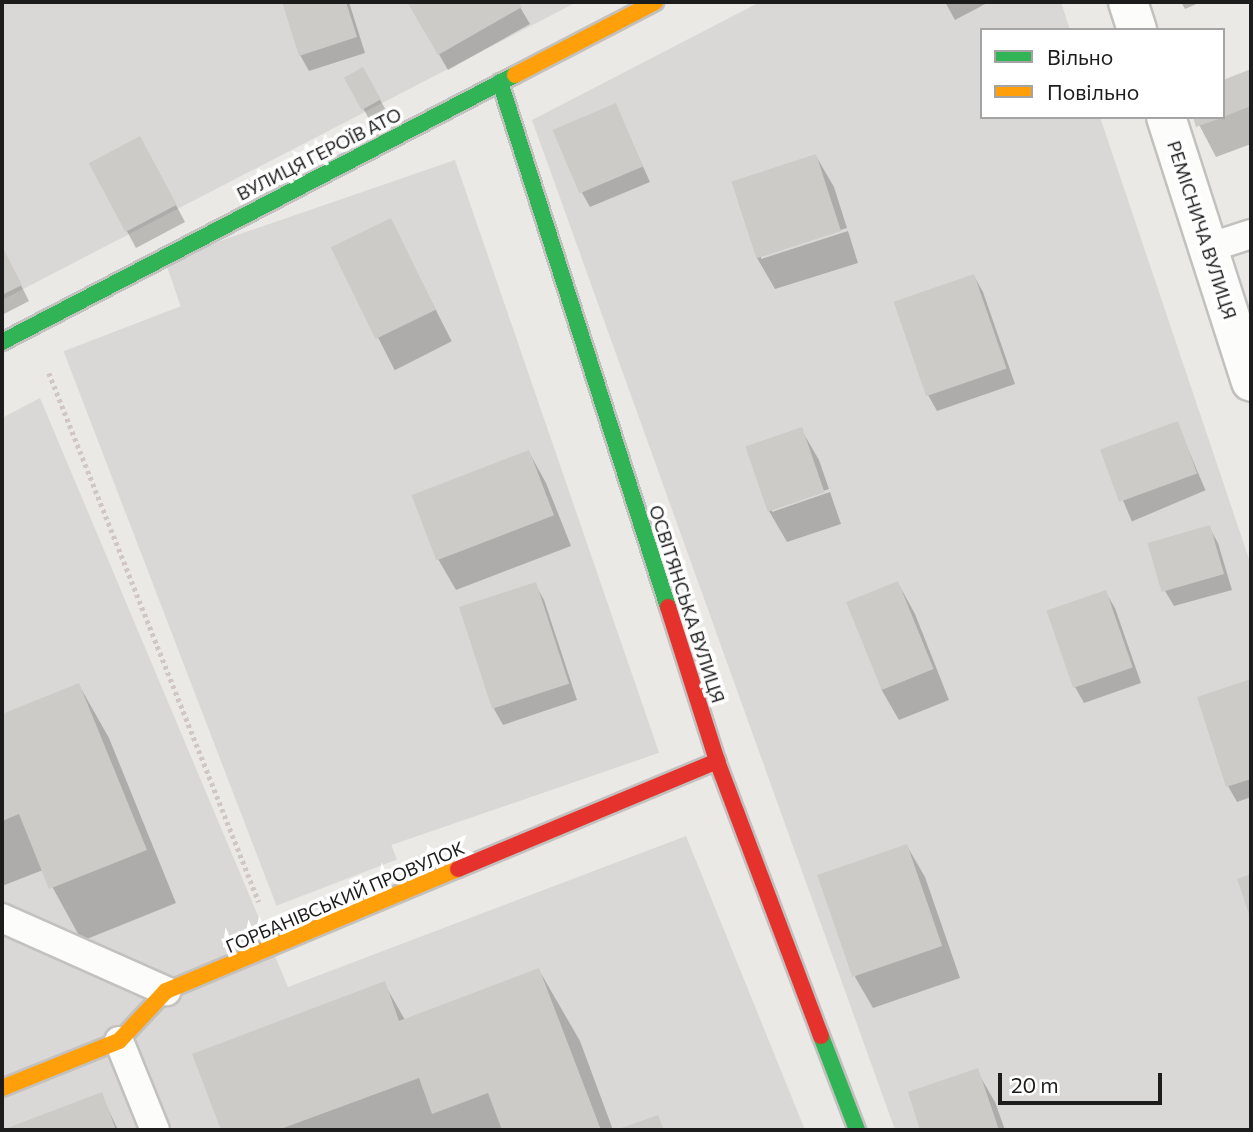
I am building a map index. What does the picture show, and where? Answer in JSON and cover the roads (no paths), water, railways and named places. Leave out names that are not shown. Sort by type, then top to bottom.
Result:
[{"type":"street","name":"ВУЛИЦЯ ГЕРОЇВ АТО","points":[[2,342],[655,2]]},
{"type":"street","points":[[1128,2],[1137,28]]},
{"type":"street","name":"ОСВІТЯНСЬКА ВУЛИЦЯ","points":[[500,82],[717,761],[857,1130]]},
{"type":"street","name":"РЕМІСНИЧА ВУЛИЦЯ","points":[[1167,119],[1251,382]]},
{"type":"street","name":"ГОРБАНІВСЬКИЙ ПРОВУЛОК","points":[[2,1088],[120,1041],[166,990],[276,947],[717,761]]},
{"type":"lane","points":[[1208,248],[1251,234]]},
{"type":"lane","points":[[2,918],[166,990]]},
{"type":"lane","points":[[120,1041],[155,1130]]}]
